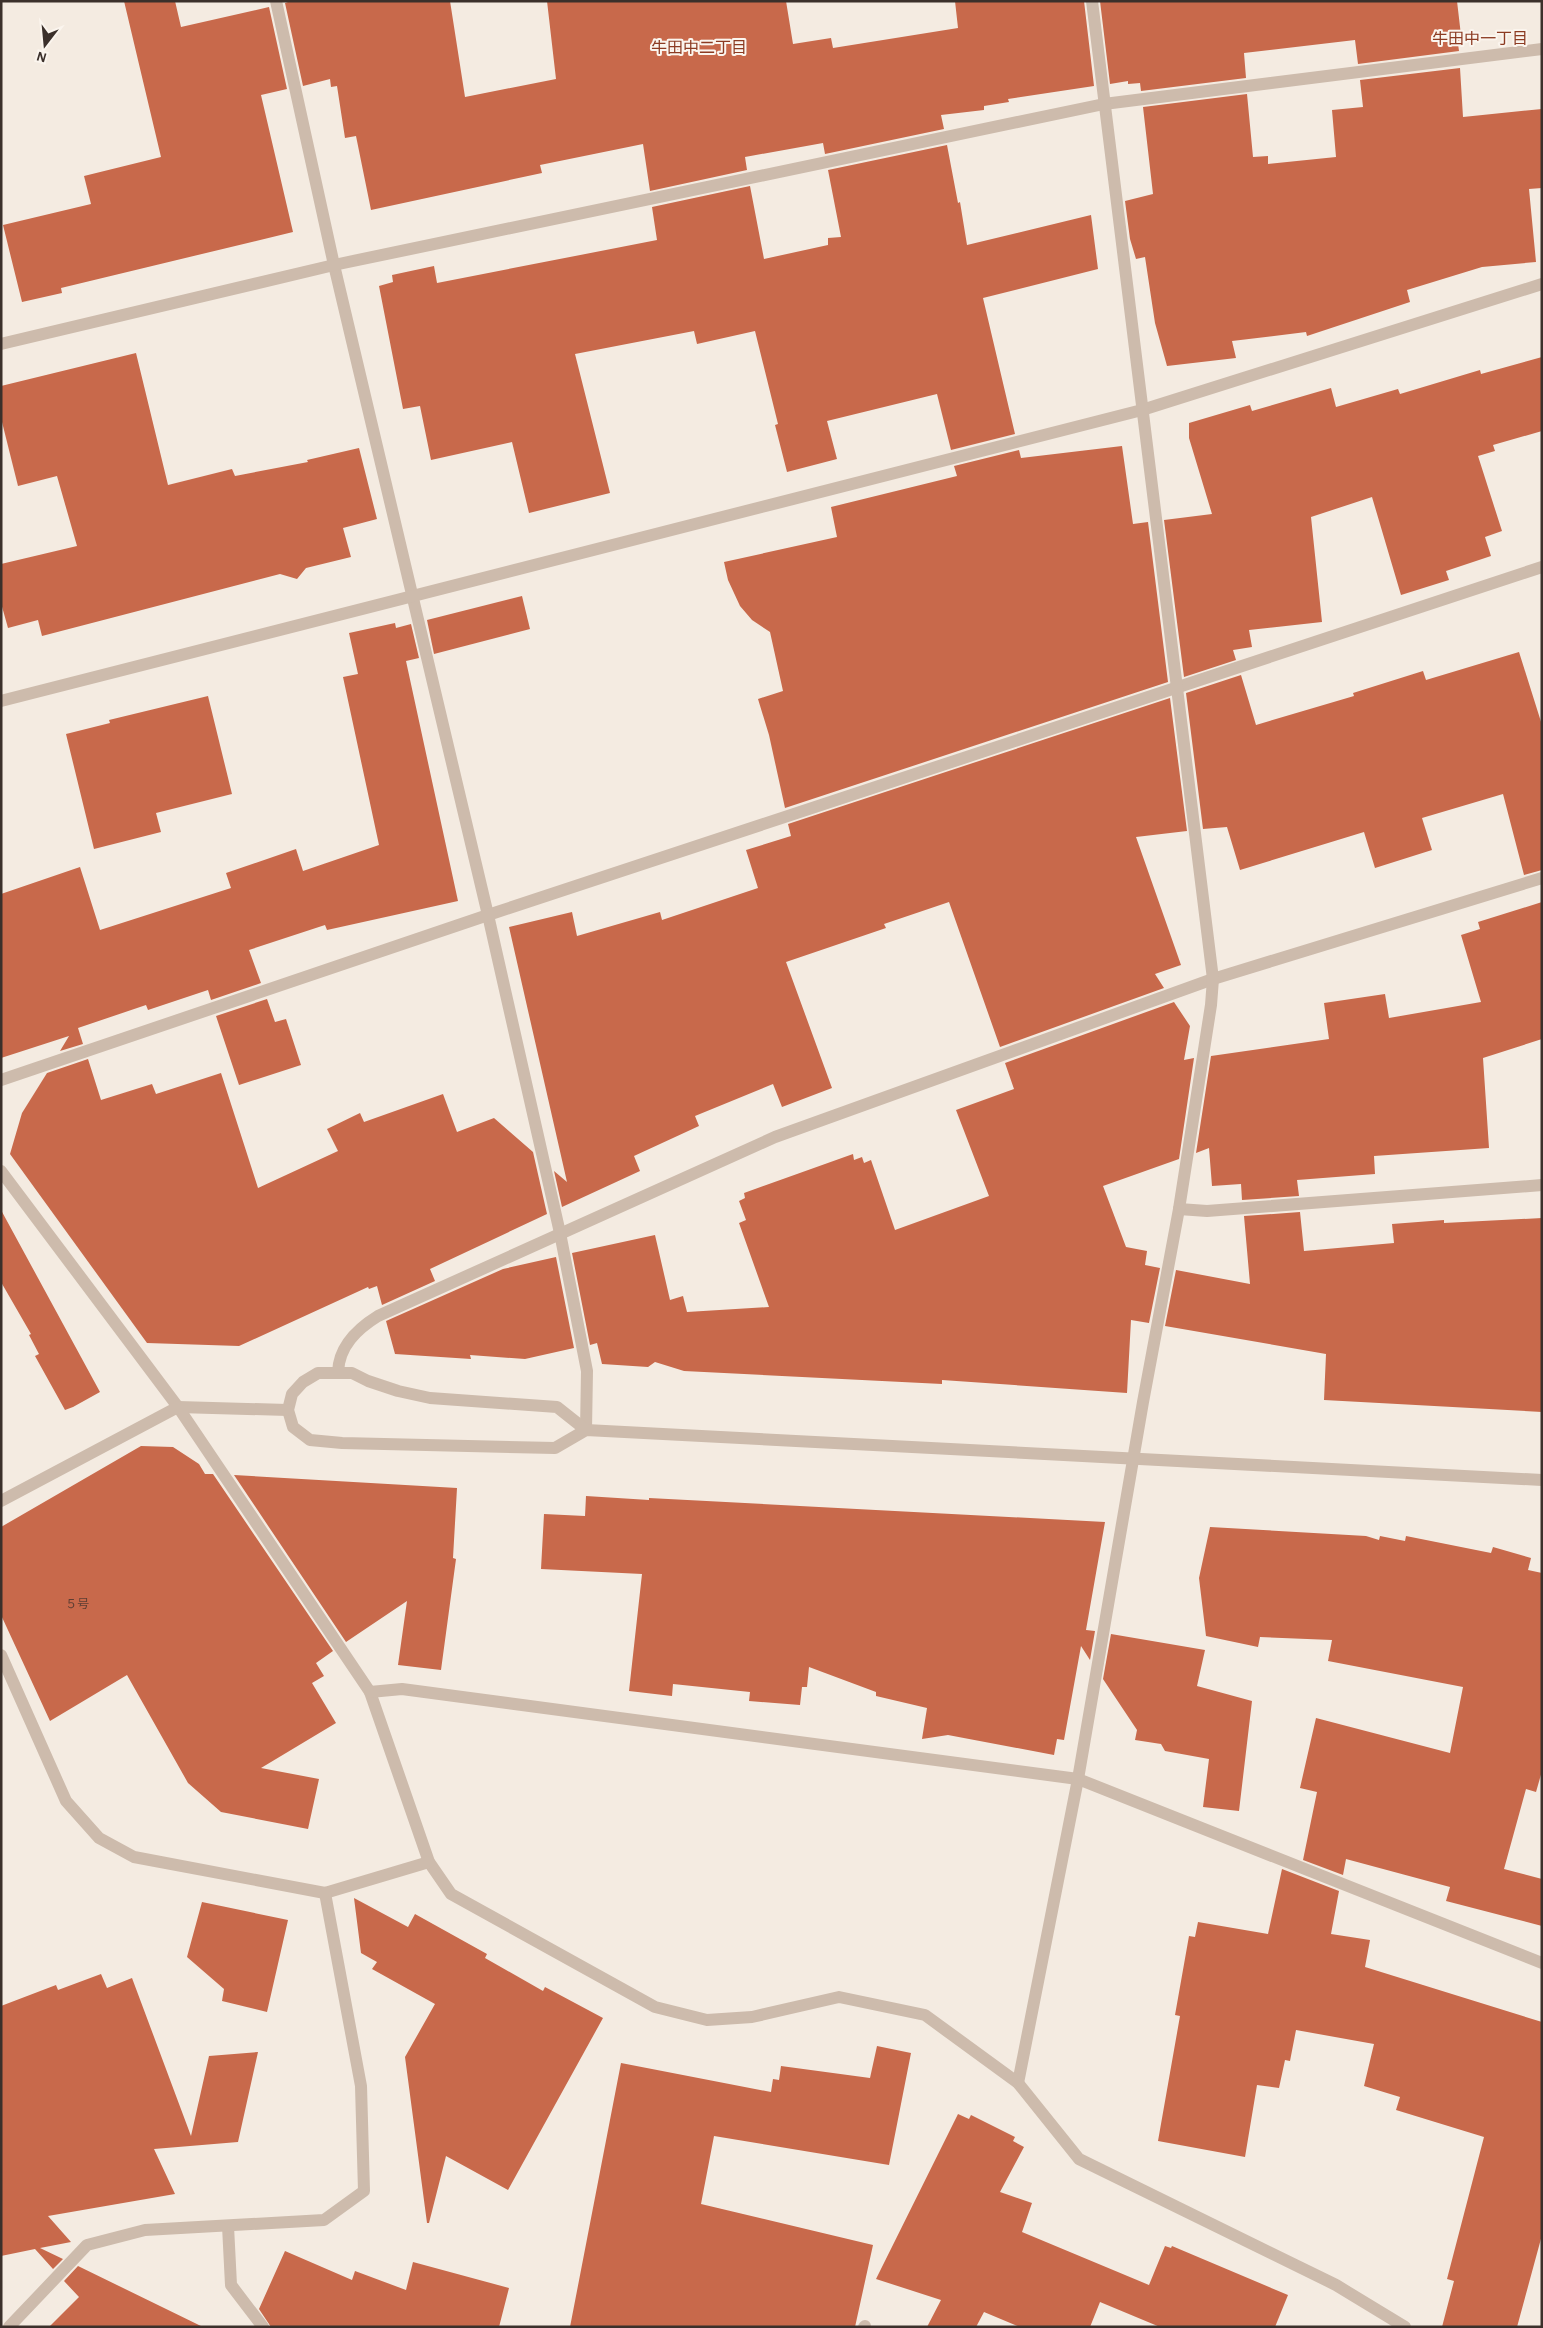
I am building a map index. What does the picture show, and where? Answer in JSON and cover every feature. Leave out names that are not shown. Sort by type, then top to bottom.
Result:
[{"type":"street","points":[[276,1],[334,265],[488,915],[560,1233],[587,1371],[586,1430]]},
{"type":"street","points":[[1018,2083],[1078,1779],[1133,1459],[1179,1209],[1211,1006],[1213,979],[1092,1]]},
{"type":"street","points":[[1,344],[334,265],[1104,104],[1542,49]]},
{"type":"street","points":[[1,701],[1142,410],[1542,284]]},
{"type":"street","points":[[1,1080],[488,915],[1542,567]]},
{"type":"street","points":[[338,1372],[338,1359],[345,1346],[363,1325],[378,1316],[775,1137],[1213,979],[1542,878]]},
{"type":"street","points":[[1,1171],[178,1407],[370,1692],[429,1862],[451,1894],[655,2007],[707,2020],[752,2017],[839,1997],[925,2015],[1018,2083],[1079,2159],[1336,2285],[1405,2327]]},
{"type":"street","points":[[1179,1209],[1207,1211],[1542,1185]]},
{"type":"street","points":[[586,1430],[557,1407],[430,1398],[398,1391],[368,1381],[352,1373],[338,1372],[318,1373],[303,1382],[292,1394],[288,1410],[293,1427],[310,1440],[342,1443],[555,1448],[586,1430],[1542,1480]]},
{"type":"street","points":[[1,1501],[178,1407],[288,1410]]},
{"type":"street","points":[[1,1655],[66,1801],[99,1838],[134,1858],[325,1893],[429,1862]]},
{"type":"street","points":[[370,1692],[402,1689],[1078,1779],[1542,1963]]},
{"type":"street","points":[[8,2327],[87,2245],[145,2230],[324,2220],[364,2191],[361,2086],[325,1893]]},
{"type":"street","points":[[228,2226],[231,2284],[264,2327]]},
{"type":"building","points":[[124,1],[175,1],[181,27],[269,7],[287,89],[261,95],[293,232],[61,288],[62,293],[22,302],[3,225],[91,204],[84,176],[161,157]]},
{"type":"building","points":[[291,1],[450,1],[465,97],[556,79],[547,1],[786,1],[793,44],[831,38],[833,48],[958,28],[955,1],[1084,1],[1094,86],[1008,99],[1009,102],[984,106],[984,110],[941,115],[944,129],[825,154],[823,143],[745,157],[747,170],[650,191],[643,144],[540,165],[542,173],[371,210],[356,136],[345,138],[337,86],[331,87],[330,79],[303,86],[285,3]]},
{"type":"building","points":[[1100,1],[1457,1],[1462,44],[1458,44],[1459,51],[1358,64],[1355,40],[1244,53],[1246,78],[1141,91],[1140,83],[1128,84],[1128,81],[1110,84]]},
{"type":"building","points":[[1460,68],[1463,117],[1542,109],[1542,188],[1529,189],[1536,262],[1482,267],[1407,290],[1410,302],[1307,336],[1306,332],[1232,341],[1236,358],[1167,366],[1155,323],[1145,257],[1136,259],[1130,239],[1125,201],[1153,194],[1143,107],[1247,94],[1253,157],[1268,156],[1268,164],[1336,157],[1332,110],[1363,107],[1360,80]]},
{"type":"building","points":[[947,145],[958,203],[960,202],[967,245],[1091,215],[1098,269],[983,298],[1015,434],[951,450],[937,394],[827,421],[837,459],[787,472],[775,425],[778,424],[755,331],[697,344],[694,331],[575,354],[610,493],[529,513],[512,442],[431,460],[420,406],[403,409],[379,286],[393,282],[392,275],[434,266],[437,283],[657,240],[652,207],[750,186],[764,259],[828,245],[828,238],[841,237],[828,170]]},
{"type":"building","points":[[136,353],[168,485],[232,469],[235,476],[308,462],[307,460],[359,448],[377,519],[343,528],[351,557],[306,568],[297,579],[280,574],[42,636],[38,620],[8,628],[1,603],[1,564],[77,546],[57,476],[18,486],[1,418],[1,386]]},
{"type":"building","points":[[1542,357],[1542,431],[1493,445],[1495,451],[1478,456],[1502,531],[1485,537],[1491,556],[1446,571],[1449,580],[1401,595],[1372,497],[1311,517],[1322,622],[1249,630],[1252,647],[1233,650],[1236,660],[1184,677],[1164,520],[1212,514],[1189,438],[1189,423],[1250,405],[1252,411],[1331,388],[1336,407],[1398,389],[1400,394],[1480,370],[1481,374]]},
{"type":"building","points":[[1122,446],[1133,524],[1148,522],[1168,682],[785,808],[769,735],[758,699],[783,691],[770,632],[752,620],[740,606],[728,580],[724,562],[837,537],[831,507],[957,476],[954,466],[1019,450],[1021,458]]},
{"type":"building","points":[[522,596],[530,629],[434,654],[427,620]]},
{"type":"building","points":[[395,623],[396,628],[411,624],[419,658],[406,661],[458,901],[327,930],[325,925],[249,950],[261,983],[211,1000],[208,990],[148,1010],[146,1005],[78,1028],[83,1044],[60,1051],[69,1036],[1,1058],[1,894],[80,867],[100,930],[231,888],[226,873],[296,849],[303,871],[379,845],[343,677],[358,674],[349,633]]},
{"type":"building","points":[[1519,652],[1542,725],[1542,870],[1524,875],[1503,794],[1422,818],[1432,850],[1375,868],[1364,832],[1240,870],[1227,827],[1203,829],[1186,693],[1241,675],[1256,725],[1354,696],[1353,693],[1423,671],[1426,680]]},
{"type":"building","points":[[208,696],[232,794],[156,813],[161,832],[94,849],[66,734],[110,723],[109,720]]},
{"type":"building","points":[[1170,698],[1187,831],[1136,837],[1181,965],[1155,974],[1164,988],[1000,1047],[949,902],[884,924],[886,928],[786,962],[832,1088],[782,1107],[773,1084],[695,1116],[699,1126],[634,1156],[640,1171],[562,1207],[554,1171],[567,1182],[509,927],[572,912],[577,936],[660,912],[662,920],[758,888],[746,850],[791,836],[788,824]]},
{"type":"building","points":[[1542,902],[1542,1039],[1483,1058],[1489,1148],[1374,1156],[1375,1174],[1297,1180],[1299,1196],[1242,1200],[1241,1184],[1212,1186],[1209,1148],[1196,1153],[1211,1056],[1329,1039],[1324,1003],[1385,994],[1389,1018],[1481,1002],[1461,935],[1480,929],[1478,922]]},
{"type":"building","points":[[267,999],[275,1022],[286,1019],[301,1065],[239,1085],[216,1016]]},
{"type":"building","points":[[1174,1002],[1190,1026],[1184,1060],[1194,1058],[1179,1159],[1103,1186],[1126,1247],[1147,1251],[1145,1265],[1160,1268],[1149,1323],[1131,1320],[1127,1393],[942,1380],[942,1384],[684,1371],[655,1362],[648,1367],[602,1364],[597,1343],[590,1345],[572,1253],[655,1235],[670,1300],[683,1296],[687,1312],[769,1307],[739,1223],[746,1220],[739,1201],[745,1198],[744,1193],[853,1154],[854,1160],[862,1157],[864,1163],[871,1160],[895,1230],[989,1196],[956,1110],[1014,1089],[1005,1063]]},
{"type":"building","points":[[88,1059],[101,1100],[152,1084],[156,1094],[221,1073],[258,1188],[338,1151],[327,1129],[360,1113],[364,1122],[443,1094],[457,1132],[494,1118],[533,1152],[547,1214],[430,1269],[435,1281],[382,1305],[377,1286],[369,1289],[368,1287],[239,1346],[147,1343],[10,1154],[22,1113],[47,1073]]},
{"type":"building","points":[[1,1210],[100,1392],[65,1410],[35,1356],[39,1354],[29,1335],[31,1334],[1,1282]]},
{"type":"building","points":[[1300,1212],[1304,1251],[1394,1243],[1392,1224],[1444,1220],[1444,1223],[1542,1218],[1542,1412],[1324,1400],[1326,1354],[1165,1326],[1176,1270],[1250,1284],[1244,1216]]},
{"type":"building","points":[[556,1257],[574,1348],[525,1359],[470,1355],[471,1359],[395,1354],[386,1321],[503,1269]]},
{"type":"building","points":[[141,1446],[173,1447],[199,1464],[205,1474],[213,1474],[333,1651],[316,1663],[324,1676],[312,1683],[336,1723],[261,1768],[319,1779],[308,1829],[221,1812],[188,1783],[127,1675],[50,1721],[1,1615],[1,1527]]},
{"type":"building","points":[[234,1475],[457,1488],[453,1558],[456,1559],[441,1670],[398,1665],[407,1601],[346,1642]]},
{"type":"building","points":[[586,1496],[1105,1522],[1086,1630],[1095,1631],[1090,1660],[1081,1646],[1064,1740],[1057,1739],[1054,1755],[948,1735],[922,1739],[927,1708],[876,1696],[876,1692],[809,1667],[807,1687],[802,1687],[800,1705],[749,1701],[750,1692],[673,1684],[672,1696],[629,1691],[642,1574],[541,1569],[544,1514],[585,1516]]},
{"type":"building","points":[[1210,1527],[1366,1536],[1379,1540],[1380,1536],[1405,1541],[1406,1536],[1491,1553],[1493,1547],[1531,1558],[1528,1570],[1542,1573],[1542,1771],[1536,1792],[1526,1789],[1504,1869],[1542,1879],[1542,1926],[1446,1901],[1450,1887],[1346,1859],[1343,1875],[1303,1860],[1317,1792],[1300,1788],[1316,1718],[1450,1753],[1463,1687],[1328,1661],[1332,1640],[1260,1637],[1258,1647],[1206,1636],[1199,1578]]},
{"type":"building","points":[[1111,1634],[1205,1650],[1197,1686],[1252,1701],[1239,1811],[1203,1807],[1209,1759],[1165,1751],[1161,1744],[1135,1740],[1137,1730],[1103,1679]]},
{"type":"building","points":[[1282,1869],[1339,1891],[1331,1934],[1370,1940],[1365,1967],[1542,2022],[1542,2235],[1517,2327],[1442,2327],[1454,2281],[1447,2279],[1484,2137],[1396,2110],[1400,2097],[1364,2086],[1374,2044],[1296,2030],[1290,2061],[1285,2060],[1279,2088],[1257,2085],[1245,2157],[1158,2141],[1180,2016],[1175,2015],[1189,1936],[1195,1937],[1198,1922],[1268,1934]]},
{"type":"building","points":[[354,1898],[408,1927],[415,1914],[487,1954],[485,1958],[543,1991],[545,1987],[603,2018],[508,2190],[446,2156],[429,2223],[427,2223],[405,2057],[435,2004],[372,1969],[377,1962],[361,1953]]},
{"type":"building","points":[[202,1902],[288,1920],[267,2012],[222,2001],[224,1989],[187,1957]]},
{"type":"building","points":[[101,1974],[107,1988],[132,1978],[191,2136],[209,2056],[258,2052],[238,2142],[154,2149],[175,2194],[48,2216],[71,2242],[40,2248],[63,2259],[53,2269],[35,2249],[1,2256],[1,2006],[56,1985],[58,1990]]},
{"type":"building","points":[[877,2046],[911,2053],[889,2165],[714,2136],[701,2204],[873,2245],[855,2327],[570,2327],[621,2063],[771,2092],[773,2079],[779,2080],[781,2066],[870,2078]]},
{"type":"building","points":[[958,2114],[969,2119],[971,2115],[1015,2137],[1013,2141],[1024,2147],[1000,2192],[1032,2203],[1022,2232],[1149,2285],[1165,2246],[1171,2248],[1172,2246],[1288,2295],[1275,2327],[1160,2327],[1100,2302],[1090,2327],[1020,2327],[984,2312],[976,2327],[927,2327],[941,2300],[876,2279]]},
{"type":"building","points":[[285,2251],[352,2280],[355,2271],[406,2290],[413,2262],[509,2288],[499,2327],[271,2327],[259,2309]]},
{"type":"building","points":[[78,2266],[203,2327],[49,2327],[79,2297],[64,2281]]},
{"type":"district","name":"牛田中一丁目","points":[[1480,39]]},
{"type":"district","name":"牛田中二丁目","points":[[699,48]]}]
